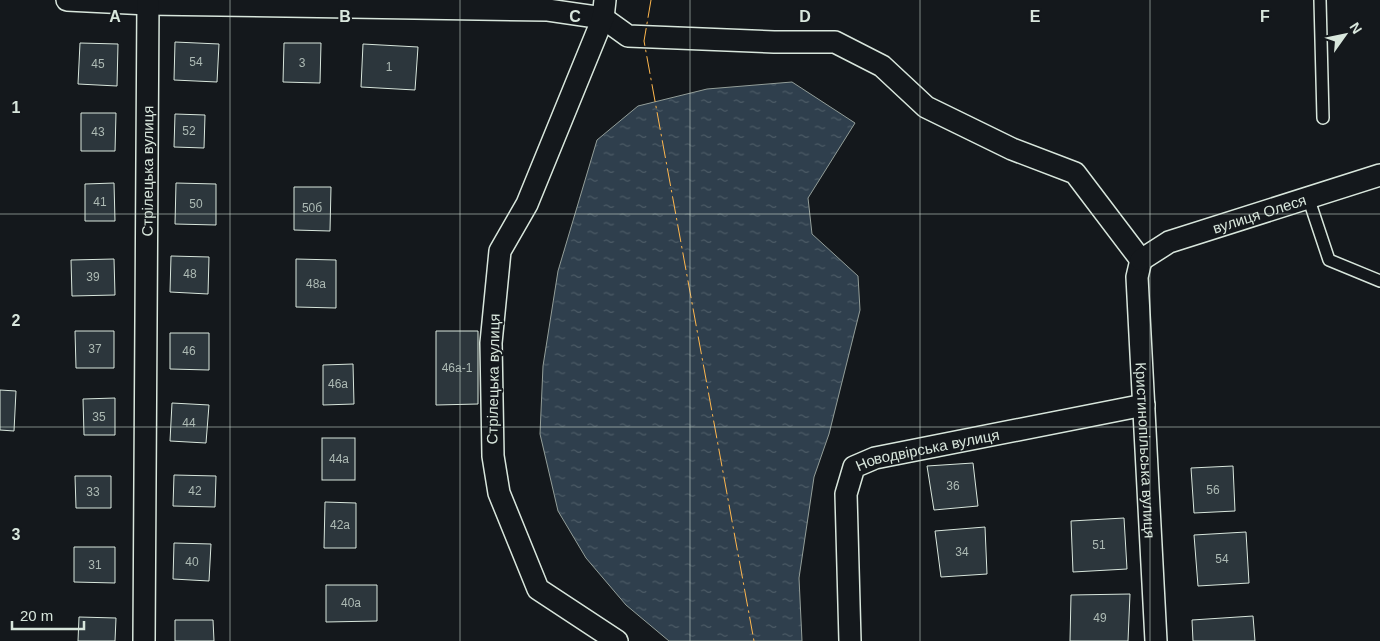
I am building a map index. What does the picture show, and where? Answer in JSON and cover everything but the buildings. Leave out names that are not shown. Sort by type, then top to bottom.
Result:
[{"type":"street","points":[[67,0],[548,10],[604,9],[628,36],[774,42],[835,42],[882,66],[926,107],[1012,149],[1075,174],[1141,260]]},
{"type":"street","name":"Стрілецька вулиця","points":[[144,641],[148,2]]},
{"type":"street","name":"Стрілецька вулиця","points":[[604,9],[527,204],[500,251],[491,343],[492,456],[499,493],[538,589],[616,641]]},
{"type":"street","name":"вулиця Олеся","points":[[1141,260],[1168,242],[1380,175]]},
{"type":"street","name":"Кристинопільська вулиця","points":[[1141,260],[1137,277],[1156,641]]},
{"type":"street","name":"Новодвірська вулиця","points":[[850,641],[846,494],[854,467],[875,458],[1144,405]]},
{"type":"lane","points":[[1320,0],[1323,118]]},
{"type":"lane","points":[[1308,197],[1329,260],[1380,281]]},
{"type":"water","points":[[792,82],[855,123],[808,198],[812,234],[858,276],[860,310],[829,434],[814,477],[799,578],[802,641],[669,641],[626,605],[586,558],[558,511],[540,434],[543,366],[558,271],[597,140],[638,106],[707,89]]},
{"type":"power","points":[[651,0],[644,41],[754,641]]}]
